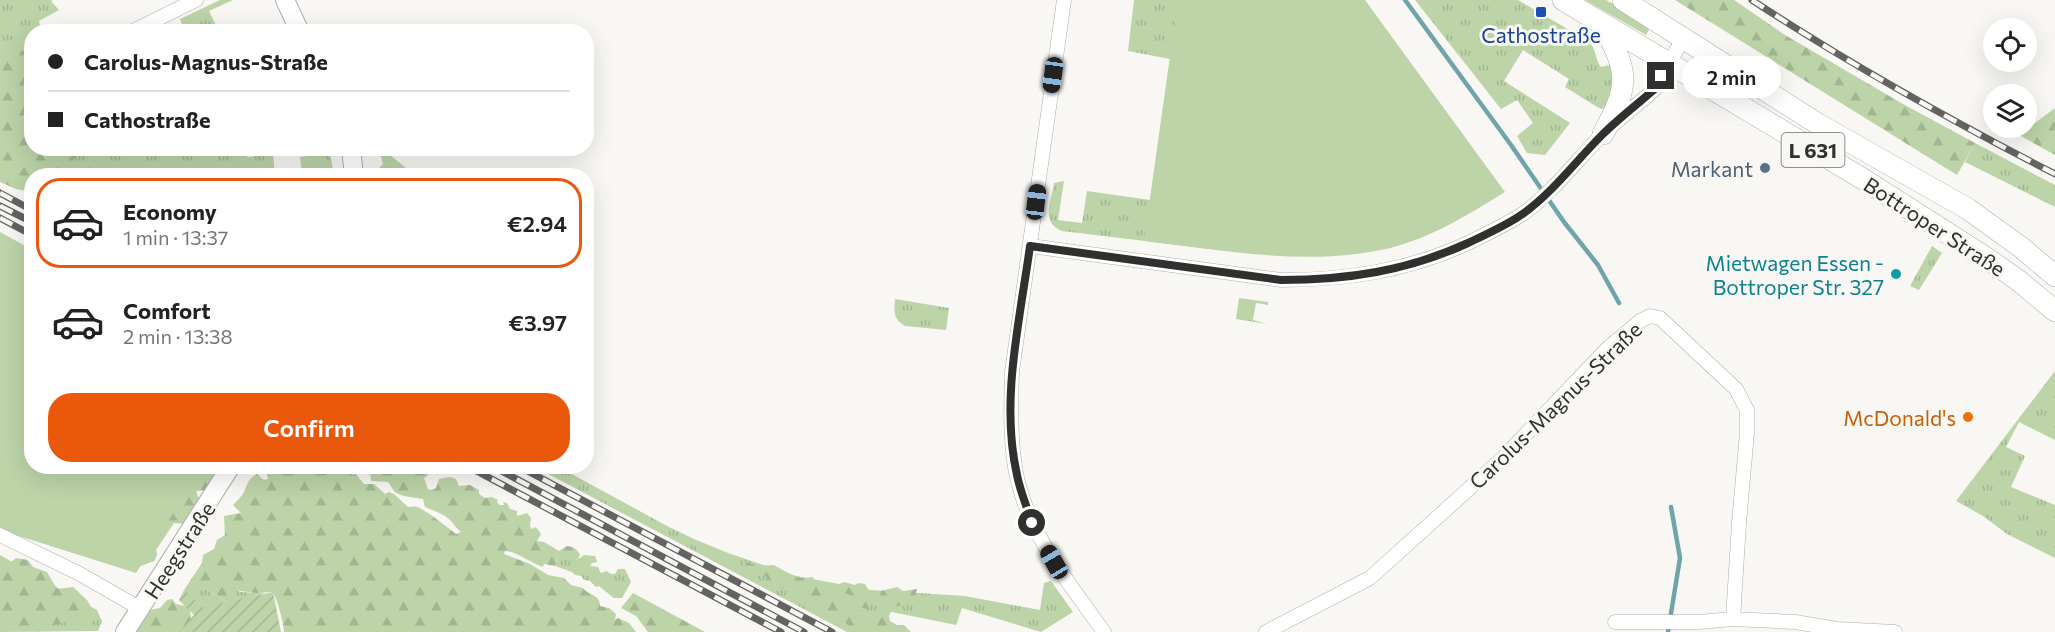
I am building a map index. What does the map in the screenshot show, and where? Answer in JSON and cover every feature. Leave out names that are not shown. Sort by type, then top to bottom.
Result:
[{"type":"main road","name":"Bottroper Straße","points":[[1563,0],[1863,179],[2019,281],[2055,311]]},
{"type":"main road","name":"Bottroper Straße","points":[[1623,0],[1818,124],[1968,209],[2022,248],[2055,276]]},
{"type":"main road","points":[[1600,22],[1615,47],[1623,70],[1624,81],[1618,107],[1603,134]]},
{"type":"street","points":[[147,24],[196,0]]},
{"type":"street","points":[[285,0],[296,24]]},
{"type":"street","points":[[1064,0],[1012,372],[1012,433],[1017,474],[1032,523],[1054,562],[1104,632]]},
{"type":"street","points":[[1030,246],[1281,280],[1320,280],[1393,270],[1446,253],[1499,229],[1538,201],[1563,178],[1603,134],[1657,87],[1684,38]]},
{"type":"street","name":"Carolus-Magnus-Straße","points":[[1266,632],[1370,578],[1502,459],[1618,339],[1650,316],[1660,318],[1736,389],[1747,410],[1733,619]]},
{"type":"street","name":"Heegstraße","points":[[125,632],[226,474]]},
{"type":"street","points":[[0,535],[80,574],[141,609]]},
{"type":"street","points":[[1615,622],[1699,622],[1733,619],[1795,622],[1837,629],[1895,632]]},
{"type":"green space","points":[[0,0],[53,0],[51,1],[59,10],[39,21],[40,24],[24,24],[24,95],[0,51]]},
{"type":"green space","points":[[220,0],[233,0],[209,11],[216,24],[182,24],[180,19]]},
{"type":"green space","points":[[1134,0],[1227,0],[1211,249],[1062,231],[1051,223],[1049,217],[1054,183],[1064,181],[1058,220],[1082,223],[1087,191],[1150,200],[1170,59],[1128,51]]},
{"type":"green space","points":[[1178,0],[1365,0],[1505,192],[1460,219],[1414,241],[1351,255],[1292,257],[1262,255],[1144,241]]},
{"type":"green space","points":[[1415,0],[1518,0],[1588,41],[1601,67],[1613,64],[1613,82],[1609,100],[1602,109],[1597,107],[1565,87],[1569,79],[1523,50],[1504,81],[1570,123],[1545,155],[1527,153],[1517,136],[1533,123],[1517,100],[1501,109]]},
{"type":"green space","points":[[1585,0],[1606,0],[1651,26],[1646,35]]},
{"type":"green space","points":[[1675,0],[1734,0],[1785,35],[1975,143],[1957,175]]},
{"type":"green space","points":[[16,42],[17,48],[24,51],[24,156],[76,156],[73,161],[90,165],[95,158],[109,165],[109,168],[24,168],[24,191],[0,182],[0,51]]},
{"type":"green space","points":[[2055,108],[2055,155],[2024,138],[2037,138],[2037,122]]},
{"type":"green space","points":[[1975,143],[2055,185],[2055,207],[1965,162]]},
{"type":"green space","points":[[71,156],[273,156],[274,168],[71,168]]},
{"type":"green space","points":[[331,156],[333,168],[301,168],[300,157]]},
{"type":"green space","points":[[381,156],[391,156],[406,168],[379,168],[383,164]]},
{"type":"green space","points":[[0,232],[24,245],[24,474],[198,474],[136,573],[0,530]]},
{"type":"green space","points":[[1932,246],[1942,253],[1919,290],[1910,286]]},
{"type":"green space","points":[[1239,298],[1268,302],[1268,305],[1256,303],[1253,320],[1267,324],[1236,319]]},
{"type":"green space","points":[[895,299],[949,308],[946,330],[905,326],[898,321],[895,315]]},
{"type":"green space","points":[[2055,371],[2055,440],[2019,422],[2006,447],[2025,456],[2011,487],[2055,505],[2055,558],[2007,534],[1983,516],[1956,501]]},
{"type":"green space","points":[[157,474],[219,474],[210,490],[196,491],[201,504],[188,524],[174,523],[156,550],[157,555],[154,561],[133,569]]},
{"type":"green space","points":[[257,474],[264,480],[268,479],[267,474],[356,474],[364,484],[374,484],[385,494],[389,492],[394,494],[408,507],[420,508],[456,534],[461,532],[446,516],[425,507],[423,499],[399,494],[388,482],[371,481],[370,474],[428,474],[424,478],[428,489],[432,490],[436,488],[439,479],[450,477],[456,479],[459,486],[470,485],[479,490],[479,494],[485,498],[492,497],[498,500],[500,505],[504,505],[503,502],[507,503],[510,509],[517,511],[517,516],[527,513],[531,518],[531,529],[536,527],[541,534],[537,541],[544,542],[559,551],[567,546],[577,550],[580,555],[578,559],[572,561],[558,557],[555,566],[544,564],[543,567],[513,553],[505,551],[504,554],[530,564],[548,575],[564,578],[571,585],[583,588],[598,599],[600,606],[609,608],[616,614],[615,620],[618,618],[629,623],[636,632],[284,632],[282,617],[272,592],[256,593],[233,590],[232,597],[226,601],[200,586],[198,578],[201,573],[203,555],[214,549],[217,540],[225,535],[224,516],[241,513],[233,505],[243,494],[252,478]]},
{"type":"green space","points":[[548,474],[572,474],[694,539],[796,576],[871,590],[965,596],[1040,610],[1044,583],[1051,581],[1073,612],[1041,632],[962,608],[956,625],[887,611],[885,627],[895,632],[847,632]]},
{"type":"green space","points":[[0,555],[97,610],[102,621],[98,631],[0,632]]},
{"type":"green space","points":[[584,555],[595,556],[597,562],[590,566],[598,567],[601,573],[607,571],[615,574],[618,569],[625,569],[631,582],[622,598],[614,598],[581,576],[555,566],[558,557],[574,560]]},
{"type":"green space","points":[[16,558],[28,560],[33,567],[47,572],[57,589],[73,587],[91,607],[88,616],[38,632],[27,629],[14,630],[7,625],[0,629],[0,559],[11,562]]},
{"type":"green space","points":[[745,562],[760,566],[774,565],[799,578],[813,577],[814,585],[823,591],[844,582],[855,585],[865,584],[874,599],[869,610],[861,607],[857,600],[847,594],[835,593],[834,596],[856,605],[879,619],[886,610],[880,597],[881,591],[897,587],[903,591],[917,589],[913,605],[894,606],[889,616],[890,621],[897,625],[904,625],[911,632],[865,632],[852,629],[842,619],[820,615],[788,589],[775,587],[765,576],[747,572],[743,565]]},
{"type":"green space","points":[[202,563],[200,586],[226,601],[233,589],[241,592],[265,593],[201,612],[184,590]]},
{"type":"green space","points":[[184,590],[194,598],[199,608],[273,592],[281,632],[179,632],[194,615],[179,600]]},
{"type":"green space","points":[[633,593],[705,632],[648,632],[636,616],[621,608]]},
{"type":"green space","points":[[172,599],[176,604],[189,607],[192,621],[180,632],[135,632],[149,610],[160,608],[167,600]]},
{"type":"waterway","points":[[1405,0],[1564,222],[1598,265],[1619,303]]},
{"type":"waterway","points":[[1668,632],[1680,558],[1671,507]]},
{"type":"railway","points":[[1752,0],[1901,91],[2055,174]]},
{"type":"railway","points":[[0,193],[24,206]]},
{"type":"railway","points":[[0,206],[24,218]]},
{"type":"railway","points":[[0,218],[24,231]]},
{"type":"railway","points":[[482,474],[781,632]]},
{"type":"railway","points":[[507,474],[804,632]]},
{"type":"railway","points":[[533,474],[832,632]]},
{"type":"place","name":"Cathostraße","points":[[1541,12]]},
{"type":"place","name":"Markant","points":[[1765,168]]},
{"type":"place","name":"Mietwagen Essen - Bottroper Str. 327","points":[[1896,274]]},
{"type":"place","name":"McDonald's","points":[[1968,417]]},
{"type":"route","points":[[1032,523],[1017,474],[1011,398],[1012,372],[1030,246],[1281,280],[1320,280],[1366,275],[1406,267],[1446,253],[1499,229],[1525,212],[1563,178],[1603,134],[1657,87],[1661,76]]}]
